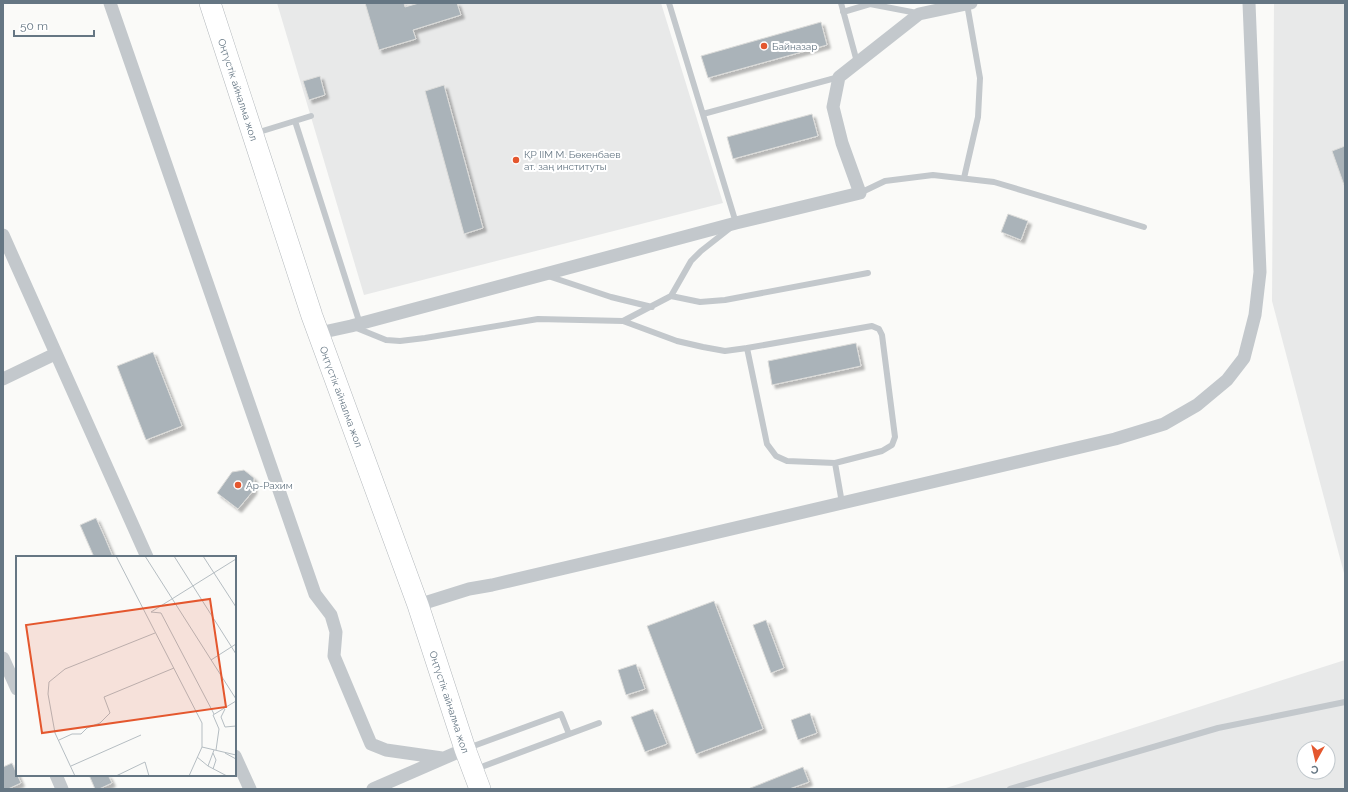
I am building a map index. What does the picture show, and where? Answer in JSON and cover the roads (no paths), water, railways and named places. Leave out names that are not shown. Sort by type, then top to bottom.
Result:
[{"type":"highway","name":"Оңтүстік айналма жол","points":[[210,3],[318,334],[418,605],[464,749],[476,780]]},
{"type":"street","points":[[110,3],[315,594],[331,616],[336,632],[334,656],[371,744],[386,750],[442,758]]},
{"type":"street","points":[[418,605],[469,589],[492,585],[1115,439],[1164,424],[1197,405],[1227,380],[1244,358],[1254,315],[1260,272],[1249,3]]},
{"type":"street","points":[[318,334],[736,223],[860,193],[842,142],[833,107],[839,77],[919,14],[962,4]]},
{"type":"street","points":[[3,235],[146,556]]},
{"type":"street","points":[[3,379],[55,354]]},
{"type":"street","points":[[3,658],[16,687]]},
{"type":"street","points":[[373,789],[464,749]]},
{"type":"street","points":[[236,758],[250,789]]},
{"type":"street","points":[[56,776],[62,789]]},
{"type":"lane","points":[[623,321],[671,296],[690,261],[736,223],[669,3]]},
{"type":"lane","points":[[841,3],[857,62]]},
{"type":"lane","points":[[843,12],[870,4],[919,14]]},
{"type":"lane","points":[[962,4],[980,78],[978,117],[964,178]]},
{"type":"lane","points":[[703,114],[839,77]]},
{"type":"lane","points":[[252,134],[311,116]]},
{"type":"lane","points":[[295,121],[356,325],[373,336],[386,340],[400,341],[538,319],[623,321],[677,341],[726,351],[872,326],[879,328],[882,335],[895,437],[892,445],[882,451],[836,463],[787,461],[776,456],[767,444],[748,348]]},
{"type":"lane","points":[[860,193],[885,181],[933,175],[964,178],[994,182],[1144,227]]},
{"type":"lane","points":[[671,296],[700,302],[725,300],[868,273]]},
{"type":"lane","points":[[544,274],[611,297],[652,307]]},
{"type":"lane","points":[[836,463],[842,503]]},
{"type":"lane","points":[[1010,789],[1218,728],[1345,702]]},
{"type":"lane","points":[[464,749],[561,714],[569,734]]},
{"type":"lane","points":[[476,780],[569,734],[598,723]]},
{"type":"place","name":"Байназар","points":[[764,46]]},
{"type":"place","name":"ҚР ІІМ М. Бөкенбаев ат. заң институты","points":[[516,160]]},
{"type":"place","name":"Ар-Рахим","points":[[238,485]]}]
